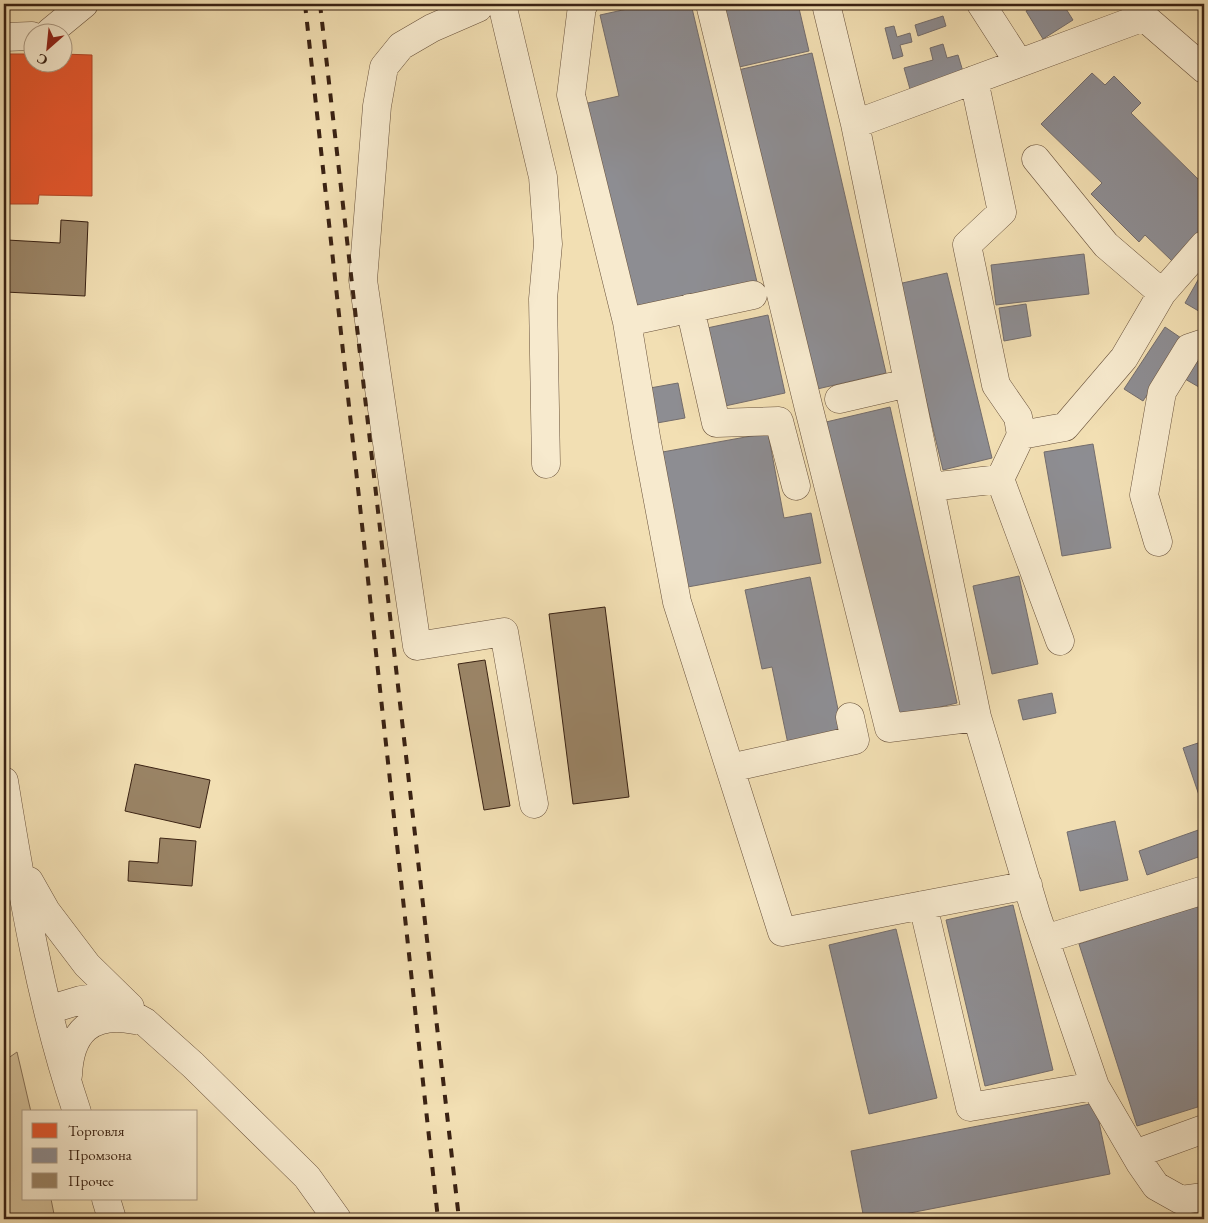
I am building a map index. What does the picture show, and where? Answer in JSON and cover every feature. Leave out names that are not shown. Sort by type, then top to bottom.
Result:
[{"type":"street","points":[[62,22],[84,4]]},
{"type":"street","points":[[479,4],[478,8],[432,28],[401,46],[384,67],[377,106],[363,280],[416,646],[504,632],[534,804]]},
{"type":"street","points":[[502,4],[543,178],[548,244],[543,300],[546,464]]},
{"type":"street","points":[[584,4],[582,6],[571,95],[627,322],[646,437],[677,602],[782,932],[1028,885]]},
{"type":"street","points":[[710,4],[808,409],[889,728],[977,716]]},
{"type":"street","points":[[826,4],[855,124],[977,716],[1045,939],[1095,1086],[1135,1154],[1156,1186],[1181,1200],[1204,1198]]},
{"type":"street","points":[[981,4],[1020,63]]},
{"type":"street","points":[[855,124],[1020,63],[1140,10],[1204,69]]},
{"type":"street","points":[[4,37],[22,36]]},
{"type":"street","points":[[974,80],[1002,212],[967,245],[996,386],[1018,417],[1021,435],[1000,478],[1060,641]]},
{"type":"street","points":[[1036,159],[1106,245],[1162,293]]},
{"type":"street","points":[[1021,435],[1064,428],[1124,358],[1162,293],[1204,245]]},
{"type":"street","points":[[627,322],[753,295]]},
{"type":"street","points":[[690,308],[716,424],[778,421],[796,486]]},
{"type":"street","points":[[1158,542],[1144,495],[1162,392],[1189,348],[1204,344]]},
{"type":"street","points":[[839,399],[908,383]]},
{"type":"street","points":[[930,487],[1000,478]]},
{"type":"street","points":[[730,768],[856,740],[850,717]]},
{"type":"street","points":[[4,781],[16,856],[48,1010],[76,1110]]},
{"type":"street","points":[[16,856],[36,894],[87,965],[145,1022],[193,1065],[307,1177],[337,1219]]},
{"type":"street","points":[[1045,939],[1204,890]]},
{"type":"street","points":[[923,905],[970,1107],[1095,1086]]},
{"type":"street","points":[[48,1010],[81,1000],[96,998],[116,1006],[145,1022]]},
{"type":"street","points":[[68,1084],[69,1058],[73,1044],[81,1032],[100,1020],[112,1018],[145,1022]]},
{"type":"street","points":[[1135,1154],[1204,1128]]},
{"type":"street","points":[[106,1200],[112,1219]]},
{"type":"shaded area","points":[[17,1052],[31,1110],[22,1110],[22,1200],[51,1200],[55,1219],[4,1219],[4,1061]]},
{"type":"building: Торговля","points":[[4,54],[22,54],[22,72],[72,72],[72,54],[92,55],[92,196],[39,195],[38,204],[4,204]]},
{"type":"building: Промзона","points":[[650,4],[691,4],[757,282],[628,312],[579,105],[619,96],[600,15]]},
{"type":"building: Промзона","points":[[720,4],[798,4],[809,51],[735,68]]},
{"type":"building: Промзона","points":[[1038,4],[1063,4],[1073,20],[1043,39],[1026,11]]},
{"type":"building: Промзона","points":[[943,16],[946,26],[918,36],[915,25]]},
{"type":"building: Промзона","points":[[894,26],[897,37],[910,33],[912,42],[900,45],[903,56],[893,59],[885,28]]},
{"type":"building: Промзона","points":[[943,44],[947,58],[958,55],[964,75],[910,89],[904,68],[933,60],[930,48]]},
{"type":"building: Промзона","points":[[812,53],[886,373],[813,390],[738,70]]},
{"type":"building: Промзона","points":[[1092,73],[1105,85],[1114,76],[1141,103],[1131,113],[1204,185],[1204,229],[1172,261],[1145,235],[1139,242],[1091,194],[1102,183],[1041,124]]},
{"type":"building: Промзона","points":[[1084,254],[1089,294],[996,305],[991,265]]},
{"type":"building: Промзона","points":[[947,273],[992,458],[943,470],[898,284]]},
{"type":"building: Промзона","points":[[1202,273],[1204,274],[1204,308],[1202,313],[1185,303]]},
{"type":"building: Промзона","points":[[1026,304],[1031,336],[1004,341],[999,308]]},
{"type":"building: Промзона","points":[[768,315],[785,393],[725,406],[707,328]]},
{"type":"building: Промзона","points":[[1165,327],[1184,340],[1143,401],[1124,389]]},
{"type":"building: Промзона","points":[[1200,354],[1204,356],[1204,390],[1185,379]]},
{"type":"building: Промзона","points":[[678,383],[685,418],[657,423],[650,388]]},
{"type":"building: Промзона","points":[[890,407],[957,703],[893,718],[826,422]]},
{"type":"building: Промзона","points":[[768,433],[784,518],[811,513],[821,563],[682,588],[657,453]]},
{"type":"building: Промзона","points":[[1093,444],[1111,548],[1062,556],[1044,452]]},
{"type":"building: Промзона","points":[[1019,576],[1038,664],[992,674],[973,586]]},
{"type":"building: Промзона","points":[[810,577],[843,733],[788,744],[772,667],[762,669],[745,590]]},
{"type":"building: Промзона","points":[[1052,693],[1056,713],[1023,720],[1018,700]]},
{"type":"building: Промзона","points":[[1204,741],[1204,810],[1183,748]]},
{"type":"building: Промзона","points":[[1115,821],[1128,880],[1080,891],[1067,832]]},
{"type":"building: Промзона","points":[[1204,828],[1204,855],[1147,875],[1139,851]]},
{"type":"building: Промзона","points":[[1204,904],[1204,1105],[1137,1126],[1079,944]]},
{"type":"building: Промзона","points":[[1013,905],[1053,1070],[985,1086],[946,920]]},
{"type":"building: Промзона","points":[[896,929],[937,1098],[869,1114],[829,945]]},
{"type":"building: Промзона","points":[[1095,1103],[1110,1174],[879,1219],[864,1219],[851,1151]]},
{"type":"building: Прочее","points":[[61,220],[88,222],[85,296],[5,292],[7,240],[60,243]]},
{"type":"building: Прочее","points":[[605,607],[629,797],[573,804],[549,614]]},
{"type":"building: Прочее","points":[[485,660],[510,806],[484,810],[458,664]]},
{"type":"building: Прочее","points":[[135,764],[210,780],[200,828],[125,811]]},
{"type":"building: Прочее","points":[[160,838],[196,841],[192,886],[128,881],[129,861],[158,863]]},
{"type":"railway","points":[[305,4],[438,1219]]},
{"type":"railway","points":[[320,4],[459,1219]]}]
